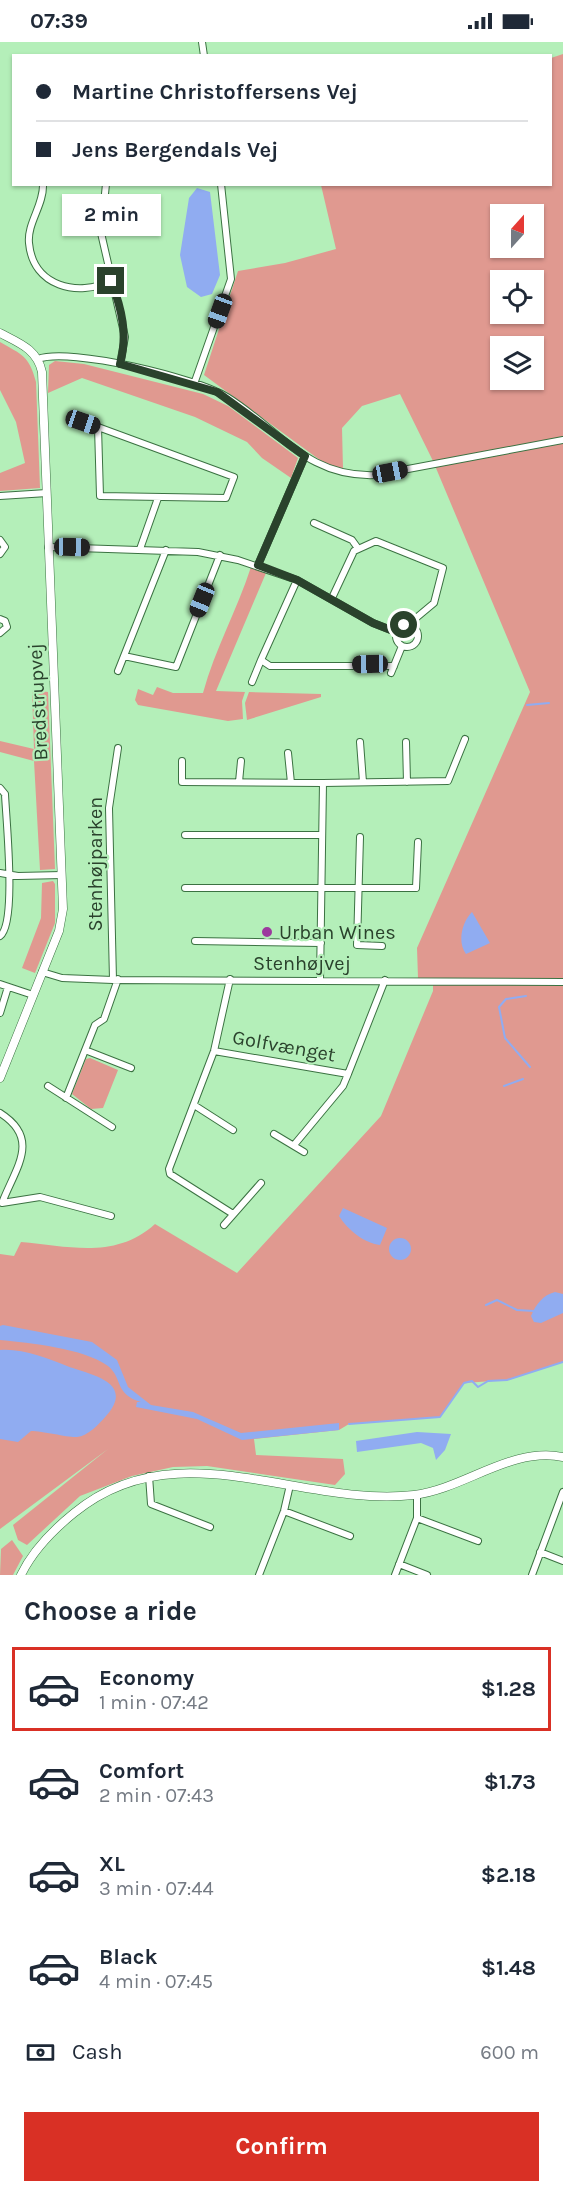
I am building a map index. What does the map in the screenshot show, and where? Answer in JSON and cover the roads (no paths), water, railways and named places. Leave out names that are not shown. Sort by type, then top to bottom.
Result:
[{"type":"street","points":[[43,186],[44,196],[33,223],[29,243],[38,268],[55,284],[74,290],[97,288],[111,281]]},
{"type":"street","points":[[106,186],[101,233],[125,337],[120,364]]},
{"type":"street","points":[[194,384],[231,279],[221,186]]},
{"type":"street","points":[[0,333],[26,347],[38,359],[62,355],[120,364],[194,384],[228,397],[305,456],[339,473],[376,475],[563,440]]},
{"type":"street","name":"Bredstrupvej","points":[[0,1078],[61,923],[62,875],[47,493],[42,380],[38,359]]},
{"type":"street","points":[[83,422],[98,427],[234,477],[226,498],[100,496],[98,427]]},
{"type":"street","points":[[258,565],[305,456]]},
{"type":"street","points":[[0,496],[47,493]]},
{"type":"street","points":[[140,549],[158,498]]},
{"type":"street","points":[[314,523],[352,540],[357,547]]},
{"type":"street","points":[[0,540],[5,547],[0,554]]},
{"type":"street","points":[[332,598],[357,547],[376,541],[443,568],[434,603],[416,618],[412,626]]},
{"type":"street","points":[[48,547],[166,550],[220,555],[258,565],[297,580],[373,623],[396,632]]},
{"type":"street","points":[[118,671],[166,550]]},
{"type":"street","points":[[124,656],[176,667],[220,555]]},
{"type":"street","points":[[252,682],[297,580]]},
{"type":"street","points":[[0,619],[5,621],[7,627],[0,633]]},
{"type":"street","points":[[404,625],[412,626],[417,632],[417,640],[412,646],[402,646],[396,640],[396,632],[404,625]]},
{"type":"street","points":[[261,660],[270,666],[392,669],[402,646]]},
{"type":"street","points":[[182,761],[182,782],[448,782],[465,739]]},
{"type":"street","points":[[360,742],[363,782]]},
{"type":"street","points":[[406,742],[407,782]]},
{"type":"street","name":"Stenhøjparken","points":[[115,979],[109,808],[117,748]]},
{"type":"street","points":[[288,753],[291,783]]},
{"type":"street","points":[[239,782],[241,761]]},
{"type":"street","points":[[320,981],[323,783]]},
{"type":"street","points":[[0,788],[5,794],[10,910],[4,933],[0,936]]},
{"type":"street","points":[[185,835],[322,835]]},
{"type":"street","points":[[360,837],[357,945],[382,946]]},
{"type":"street","points":[[185,888],[322,890],[416,888],[418,842]]},
{"type":"street","points":[[0,873],[8,876],[62,875]]},
{"type":"street","points":[[195,941],[321,943]]},
{"type":"street","name":"Stenhøjvej","points":[[42,972],[62,978],[563,982]]},
{"type":"street","points":[[66,1098],[95,1025],[104,1019],[115,979]]},
{"type":"street","name":"Golfvænget","points":[[230,979],[214,1051],[169,1169],[170,1174],[233,1214]]},
{"type":"street","name":"Golfvænget","points":[[294,1145],[343,1086],[385,980]]},
{"type":"street","points":[[0,984],[33,995]]},
{"type":"street","points":[[0,1013],[8,987]]},
{"type":"street","points":[[86,1050],[131,1068]]},
{"type":"street","name":"Golfvænget","points":[[214,1051],[348,1074]]},
{"type":"street","points":[[48,1086],[112,1126]]},
{"type":"street","points":[[194,1105],[233,1130]]},
{"type":"street","points":[[0,1113],[16,1124],[24,1141],[23,1150],[2,1203],[40,1197],[111,1216]]},
{"type":"street","points":[[274,1134],[304,1152]]},
{"type":"street","points":[[224,1226],[261,1183]]},
{"type":"street","points":[[21,1575],[47,1537],[88,1502],[118,1486],[149,1476],[208,1472],[373,1496],[417,1495],[448,1487],[521,1458],[541,1455],[563,1457]]},
{"type":"street","points":[[149,1476],[151,1504],[210,1527]]},
{"type":"street","points":[[259,1575],[284,1511],[290,1485]]},
{"type":"street","points":[[532,1575],[560,1509],[563,1492]]},
{"type":"street","points":[[395,1575],[417,1518],[417,1495]]},
{"type":"street","points":[[284,1511],[350,1536]]},
{"type":"street","points":[[417,1518],[478,1541]]},
{"type":"street","points":[[540,1552],[563,1561]]},
{"type":"street","points":[[399,1564],[427,1575]]},
{"type":"water","points":[[197,188],[210,192],[220,275],[212,294],[201,297],[187,287],[180,255],[189,198]]},
{"type":"water","points":[[472,912],[490,943],[466,954],[461,938],[466,921]]},
{"type":"water","points":[[343,1208],[387,1228],[380,1245],[362,1239],[347,1226],[339,1216]]},
{"type":"water","points":[[400,1238],[408,1241],[411,1249],[408,1257],[400,1260],[392,1257],[389,1249],[392,1241]]},
{"type":"water","points":[[555,1292],[563,1294],[563,1313],[541,1323],[534,1322],[531,1316],[538,1304],[547,1295]]},
{"type":"water","points":[[0,1326],[92,1342],[117,1360],[128,1387],[151,1405],[193,1412],[241,1433],[339,1423],[339,1430],[242,1440],[197,1419],[136,1407],[137,1402],[141,1402],[127,1395],[108,1366],[71,1351],[0,1340]]},
{"type":"water","points":[[0,1350],[34,1354],[96,1376],[113,1387],[116,1395],[114,1404],[97,1426],[81,1436],[31,1431],[18,1442],[0,1439]]},
{"type":"water","points":[[417,1432],[451,1434],[445,1450],[436,1460],[433,1448],[421,1443],[357,1452],[356,1441]]},
{"type":"waterway","points":[[527,705],[549,703]]},
{"type":"waterway","points":[[526,996],[506,999],[499,1007],[505,1038],[530,1067]]},
{"type":"waterway","points":[[504,1086],[523,1079]]},
{"type":"waterway","points":[[486,1305],[497,1300],[517,1310],[534,1311]]},
{"type":"waterway","points":[[349,1424],[440,1417],[464,1383],[472,1381],[478,1387],[488,1381],[507,1380],[563,1362]]},
{"type":"place","name":"Urban Wines","points":[[267,932]]}]
